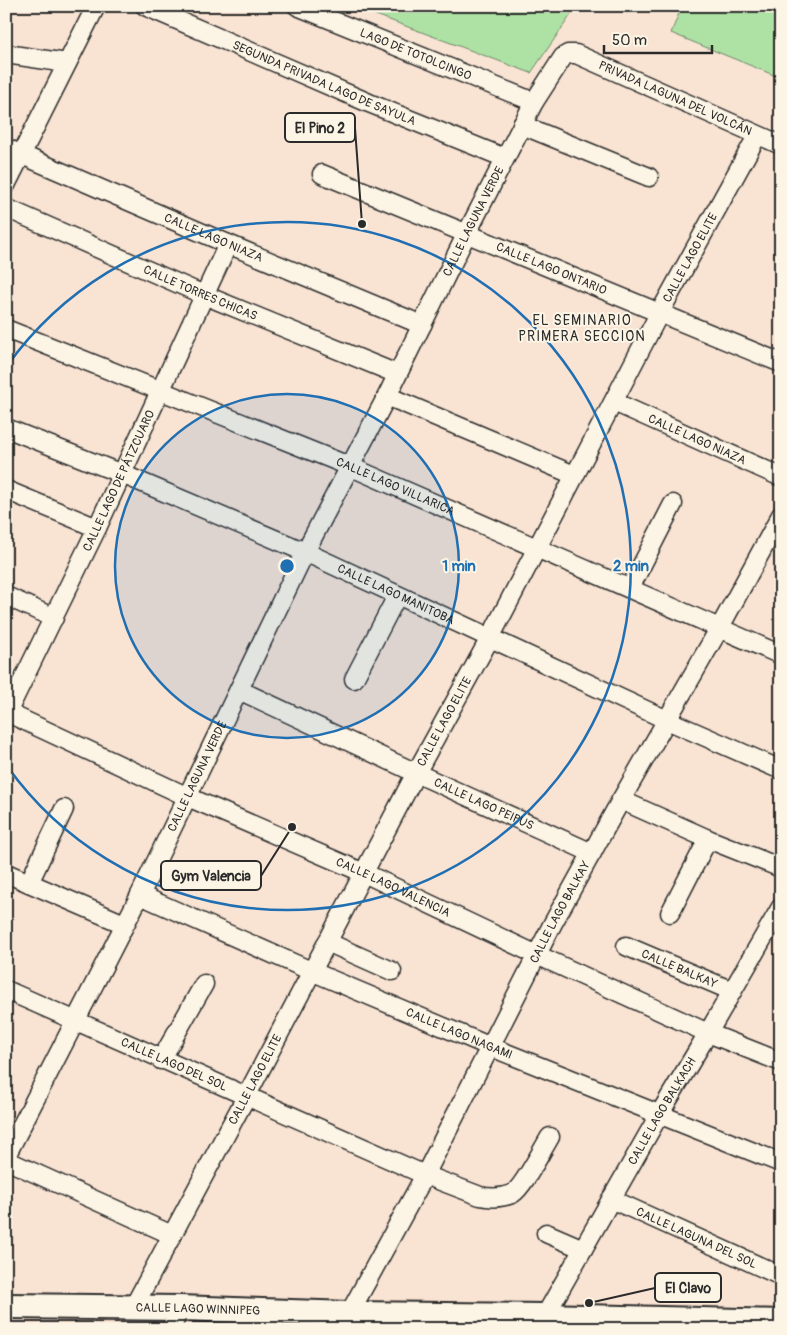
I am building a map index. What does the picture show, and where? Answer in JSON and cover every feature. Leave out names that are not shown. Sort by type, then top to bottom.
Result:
[{"type":"main road","name":"CALLE LAGO WINNIPEG","points":[[6,1306],[133,1308],[176,1318],[349,1314],[545,1316],[703,1324],[781,1322]]},
{"type":"street","points":[[6,186],[14,151],[67,63],[96,6]]},
{"type":"street","name":"SEGUNDA PRIVADA LAGO DE SAYULA","points":[[145,6],[369,103],[505,158]]},
{"type":"street","name":"LAGO DE TOTOLCINGO","points":[[296,6],[534,102]]},
{"type":"street","points":[[6,54],[67,63]]},
{"type":"street","name":"CALLE LAGUNA VERDE","points":[[6,1158],[140,895],[305,552],[387,396],[505,158],[534,102],[563,57],[568,54]]},
{"type":"street","name":"PRIVADA LAGUNA DEL VOLCÁN","points":[[568,54],[576,54],[781,146]]},
{"type":"street","points":[[522,125],[649,177]]},
{"type":"street","name":"CALLE LAGO ELITE","points":[[133,1308],[416,773],[490,638],[659,314],[757,136]]},
{"type":"street","name":"CALLE LAGO NIAZA","points":[[14,151],[422,326]]},
{"type":"street","name":"CALLE LAGO ONTARIO","points":[[322,174],[781,363]]},
{"type":"street","name":"CALLE TORRES CHICAS","points":[[6,208],[204,295],[397,374]]},
{"type":"street","name":"CALLE LAGO DE PÁTZCUARO","points":[[7,713],[97,528],[228,244]]},
{"type":"street","name":"CALLE LAGO VILLARICA","points":[[6,330],[349,466],[538,547],[781,655]]},
{"type":"street","points":[[387,396],[574,475]]},
{"type":"street","name":"CALLE LAGO NIAZA","points":[[614,402],[781,477]]},
{"type":"street","name":"CALLE LAGO MANITOBA","points":[[6,428],[122,474],[305,552],[667,720],[781,770]]},
{"type":"street","points":[[6,490],[97,528]]},
{"type":"street","points":[[630,588],[673,504]]},
{"type":"street","name":"CALLE LAGO BALKAY","points":[[349,1314],[426,1175],[537,955],[592,853],[719,629],[781,515]]},
{"type":"street","points":[[6,596],[54,618]]},
{"type":"street","points":[[354,679],[397,596]]},
{"type":"street","name":"CALLE LAGO PEIPUS","points":[[239,690],[592,853]]},
{"type":"street","name":"CALLE LAGO VALENCIA","points":[[7,713],[188,797],[364,873],[708,1033],[781,1062]]},
{"type":"street","points":[[621,800],[708,839],[781,868]]},
{"type":"street","points":[[29,883],[64,809]]},
{"type":"street","points":[[670,912],[708,839]]},
{"type":"street","points":[[6,873],[124,924]]},
{"type":"street","name":"CALLE LAGO NAGAMI","points":[[140,895],[311,971],[491,1047],[781,1163]]},
{"type":"street","name":"CALLE LAGO BALKACH","points":[[545,1316],[732,991],[776,925],[781,907]]},
{"type":"street","points":[[327,942],[392,972]]},
{"type":"street","name":"CALLE BALKAY","points":[[626,946],[732,991]]},
{"type":"street","points":[[161,1060],[204,984]]},
{"type":"street","name":"CALLE LAGO DEL SOL","points":[[6,990],[161,1060],[426,1175],[489,1198],[512,1194],[524,1180],[550,1137]]},
{"type":"street","points":[[6,1158],[172,1235]]},
{"type":"street","name":"CALLE LAGUNA DEL SOL","points":[[611,1199],[781,1276]]},
{"type":"street","points":[[546,1233],[583,1248]]},
{"type":"green space","points":[[352,6],[577,6],[531,73]]},
{"type":"green space","points":[[682,6],[731,6],[781,10],[781,78],[671,33]]},
{"type":"place","name":"El Pino 2","points":[[362,224]]},
{"type":"place","name":"Gym Valencia","points":[[292,827]]},
{"type":"place","name":"El Clavo","points":[[589,1303]]},
{"type":"district","name":"EL SEMINARIO PRIMERA SECCION","points":[[582,328]]}]
